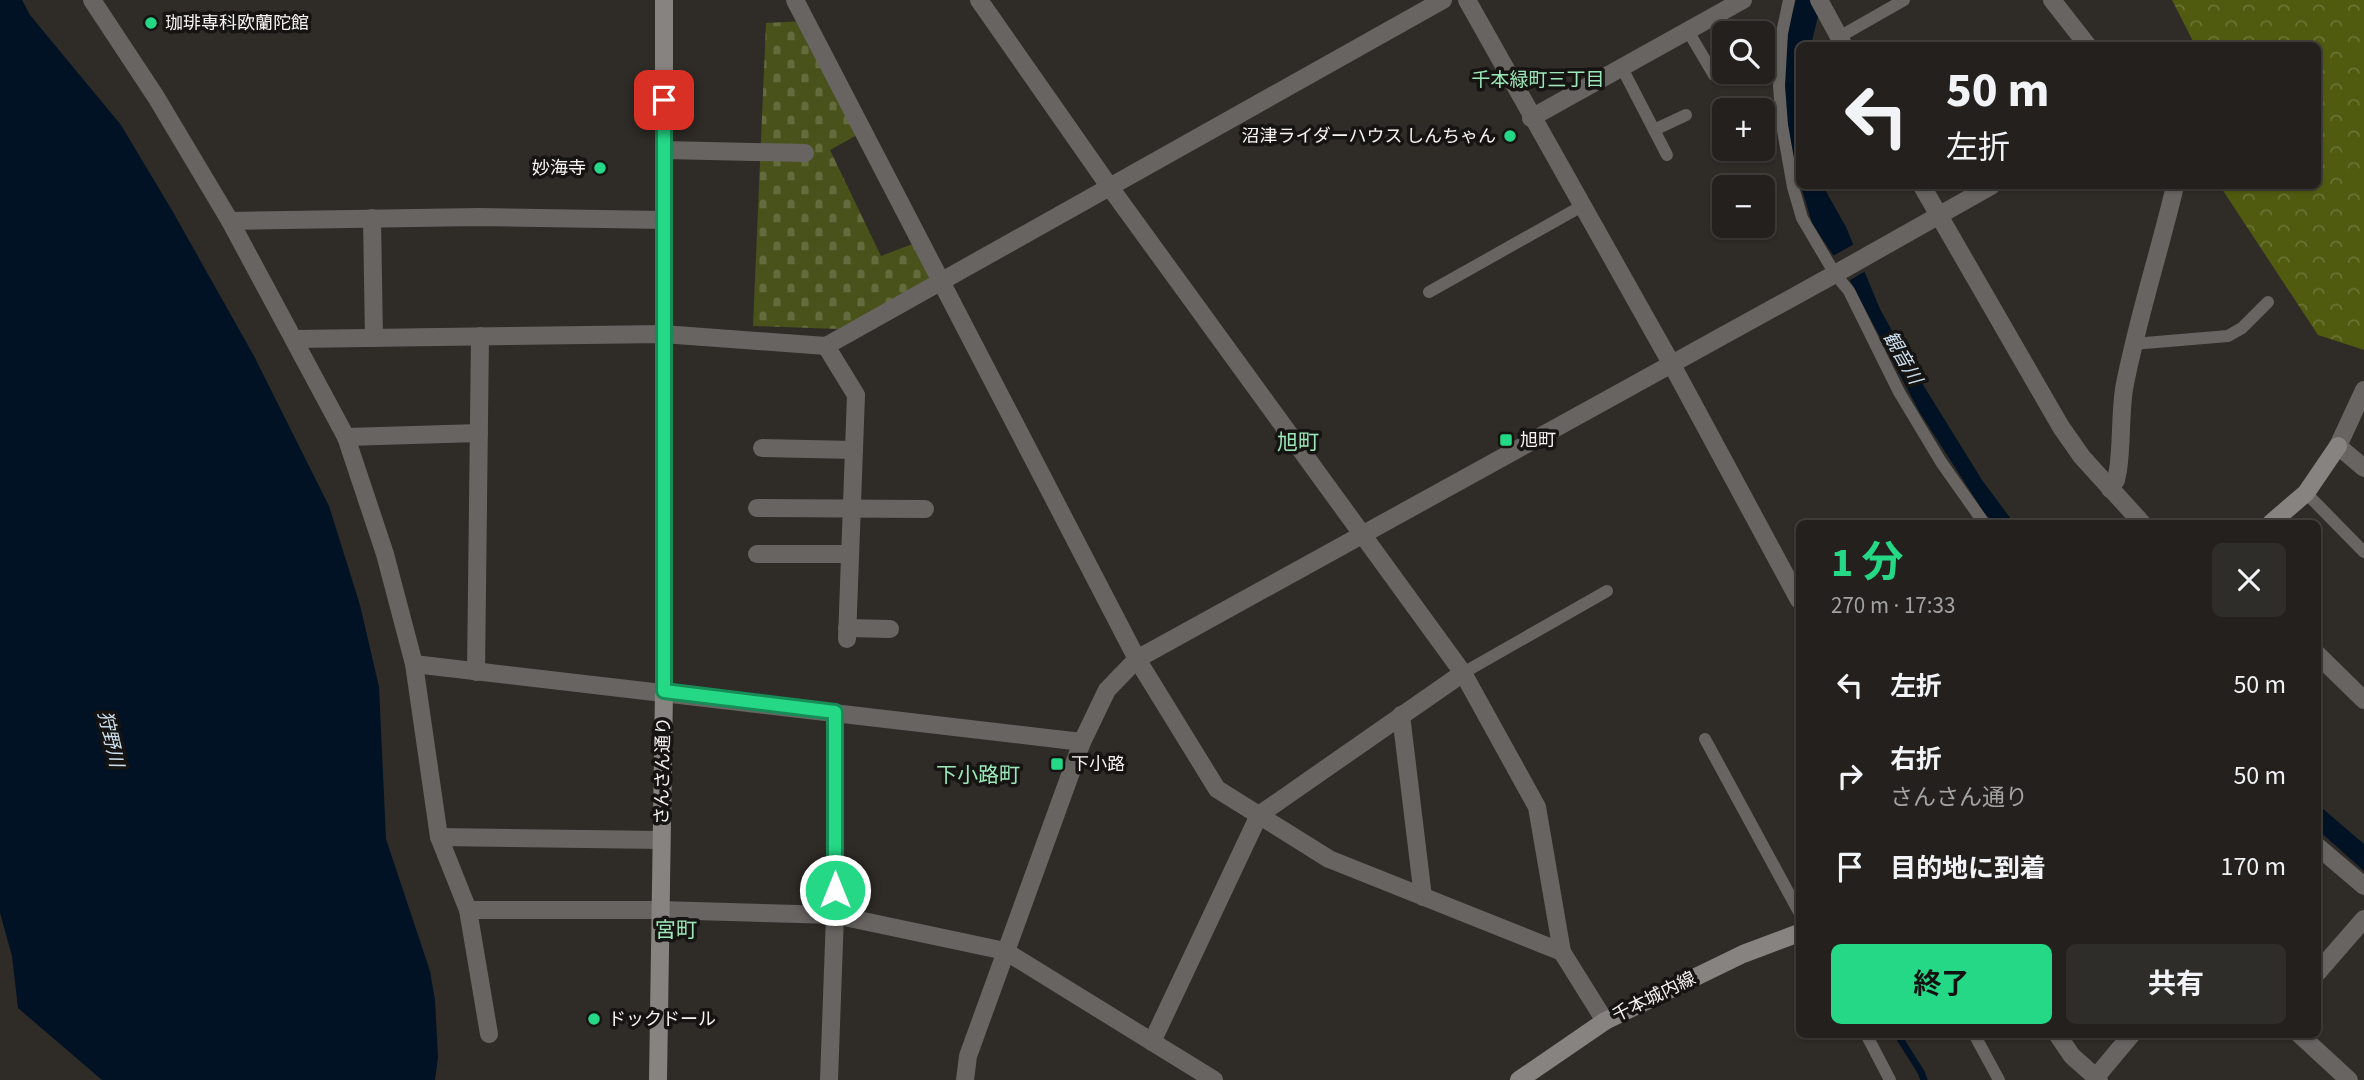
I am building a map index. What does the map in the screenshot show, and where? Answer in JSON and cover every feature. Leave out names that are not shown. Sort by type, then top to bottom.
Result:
[{"type":"main road","name":"さんさん通り","points":[[658,1080],[664,691],[664,0]]},
{"type":"main road","points":[[2274,520],[2306,493],[2338,446]]},
{"type":"main road","name":"千本城内線","points":[[1519,1080],[1605,1021],[1744,954],[1796,934]]},
{"type":"street","points":[[92,0],[156,97],[230,221],[346,437],[384,554],[414,663],[439,837],[468,910],[489,1034]]},
{"type":"street","points":[[795,0],[1138,659],[1217,789],[1329,859],[1562,952]]},
{"type":"street","points":[[979,0],[1109,186],[1463,673],[1537,807],[1562,952],[1605,1021]]},
{"type":"street","points":[[294,339],[663,334],[826,345],[1443,0]]},
{"type":"street","points":[[1467,0],[1671,363],[1796,594]]},
{"type":"street","points":[[1531,118],[1744,0]]},
{"type":"street","points":[[2053,0],[2085,42]]},
{"type":"street","points":[[1822,5],[1842,41]]},
{"type":"street","points":[[664,150],[805,153]]},
{"type":"street","points":[[1924,189],[2061,427],[2082,457],[2139,520]]},
{"type":"street","points":[[965,1080],[968,1056],[1082,742],[1107,690],[1138,659],[1986,189]]},
{"type":"street","points":[[2110,489],[2118,470],[2123,394],[2133,344],[2174,189]]},
{"type":"street","points":[[230,221],[479,217],[664,220]]},
{"type":"street","points":[[372,218],[374,338]]},
{"type":"street","points":[[475,672],[480,336]]},
{"type":"street","points":[[826,345],[856,395],[847,633],[890,629]]},
{"type":"street","points":[[2364,390],[2359,416],[2338,446],[2364,468]]},
{"type":"street","points":[[346,437],[479,433]]},
{"type":"street","points":[[762,448],[854,450]]},
{"type":"street","points":[[757,508],[925,509]]},
{"type":"street","points":[[757,554],[850,554]]},
{"type":"street","points":[[2321,658],[2364,699]]},
{"type":"street","points":[[414,663],[1082,742]]},
{"type":"street","points":[[1152,1042],[1259,815],[1463,673]]},
{"type":"street","points":[[829,1080],[835,915],[835,712]]},
{"type":"street","points":[[1401,715],[1423,897]]},
{"type":"street","points":[[439,837],[661,840]]},
{"type":"street","points":[[2321,849],[2364,886]]},
{"type":"street","points":[[468,910],[660,910],[835,915],[1005,951],[1214,1080]]},
{"type":"street","points":[[2321,968],[2364,919]]},
{"type":"street","points":[[2060,1038],[2072,1056],[2097,1079],[2129,1038]]},
{"type":"street","points":[[2303,1038],[2349,1080]]},
{"type":"lane","points":[[1789,0],[1782,33],[1779,86],[1793,187],[1802,218],[1849,291],[1906,404],[1941,462],[1982,520]]},
{"type":"lane","points":[[1842,41],[1904,0]]},
{"type":"lane","points":[[1688,32],[1712,72]]},
{"type":"lane","points":[[1622,68],[1667,155]]},
{"type":"lane","points":[[1654,130],[1686,115]]},
{"type":"lane","points":[[1429,292],[1582,206]]},
{"type":"lane","points":[[2133,344],[2228,336],[2242,328],[2268,302]]},
{"type":"lane","points":[[2306,493],[2364,552]]},
{"type":"lane","points":[[1463,673],[1607,591]]},
{"type":"lane","points":[[1704,739],[1796,907]]},
{"type":"lane","points":[[1868,1038],[1890,1080]]},
{"type":"lane","points":[[1976,1038],[1999,1080]]},
{"type":"green space","points":[[2172,0],[2364,0],[2364,350],[2318,335],[2222,189],[2321,189],[2321,42],[2193,42]]},
{"type":"green space","points":[[806,21],[859,134],[830,150],[881,256],[915,243],[936,278],[838,329],[753,326],[766,23]]},
{"type":"water","name":"狩野川","points":[[0,0],[22,0],[30,15],[121,125],[254,356],[329,506],[360,605],[379,687],[386,839],[430,971],[435,1000],[438,1058],[435,1080],[102,1080],[18,1008],[12,956],[0,913]]},
{"type":"water","points":[[1796,0],[1822,0],[1812,42],[1796,42],[1796,166],[1787,131],[1784,94],[1786,46]]},
{"type":"water","name":"観音川","points":[[1802,189],[1825,189],[1846,227],[1880,309],[1912,367],[1982,480],[2012,520],[1991,520],[1985,514],[1920,413],[1852,284],[1812,223]]},
{"type":"water","points":[[2321,806],[2364,844],[2364,871],[2321,833]]},
{"type":"pier","points":[[1856,243],[1867,270],[1847,282],[1831,257]]},
{"type":"waterway","points":[[1900,1038],[1924,1080]]},
{"type":"place","name":"珈琲専科欧蘭陀館","points":[[151,23]]},
{"type":"place","name":"沼津ライダーハウス しんちゃん","points":[[1510,136]]},
{"type":"place","name":"妙海寺","points":[[600,168]]},
{"type":"place","name":"旭町","points":[[1506,440]]},
{"type":"place","name":"下小路","points":[[1057,764]]},
{"type":"place","name":"ドックドール","points":[[594,1019]]},
{"type":"district","name":"千本緑町三丁目","points":[[1538,80]]},
{"type":"district","name":"旭町","points":[[1298,442]]},
{"type":"district","name":"下小路町","points":[[978,775]]},
{"type":"district","name":"宮町","points":[[676,930]]},
{"type":"route","points":[[664,100],[664,691],[835,712],[835,890]]}]
